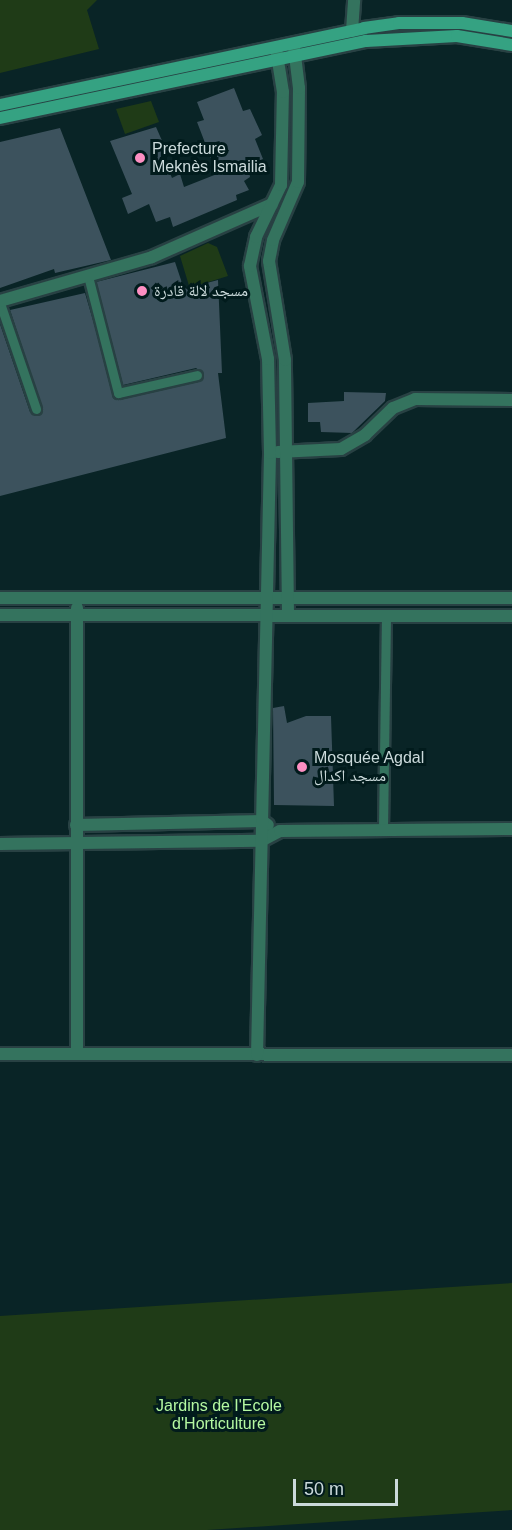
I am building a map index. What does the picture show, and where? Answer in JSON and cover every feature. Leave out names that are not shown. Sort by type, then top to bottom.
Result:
[{"type":"main road","points":[[0,105],[275,45],[399,23],[462,23],[512,31]]},
{"type":"main road","points":[[0,118],[278,58],[401,36],[458,36],[512,45]]},
{"type":"street","points":[[351,30],[354,0]]},
{"type":"street","points":[[288,614],[285,360],[269,268],[273,240],[286,214],[299,173],[294,42]]},
{"type":"street","points":[[257,1055],[270,453],[268,359],[250,266],[252,250],[273,203],[282,169],[283,92],[275,45]]},
{"type":"street","points":[[273,203],[286,214]]},
{"type":"street","points":[[36,409],[0,302],[152,257],[243,220],[273,203]]},
{"type":"street","points":[[243,220],[274,221],[286,214]]},
{"type":"street","points":[[88,276],[118,393],[197,375]]},
{"type":"street","points":[[270,453],[286,450],[341,449],[365,435],[393,408],[409,401],[512,400]]},
{"type":"street","points":[[0,598],[288,596],[512,598]]},
{"type":"street","points":[[383,830],[385,597]]},
{"type":"street","points":[[77,598],[77,1053]]},
{"type":"street","points":[[0,615],[512,616]]},
{"type":"street","points":[[76,825],[262,821],[280,831]]},
{"type":"street","points":[[0,844],[261,841],[280,831],[512,829]]},
{"type":"street","points":[[0,1054],[512,1055]]},
{"type":"green space","points":[[0,0],[97,0],[87,10],[99,49],[0,73]]},
{"type":"green space","points":[[151,101],[159,122],[125,134],[116,109]]},
{"type":"green space","points":[[208,243],[217,247],[228,276],[202,284],[193,299],[180,256]]},
{"type":"green space","name":"Jardins de I'Ecole d'Horticulture","points":[[512,1283],[512,1510],[207,1530],[0,1530],[0,1316]]},
{"type":"building","name":"Prefecture Meknès Ismailia","points":[[234,88],[243,111],[250,109],[262,135],[255,139],[263,159],[248,165],[250,177],[244,181],[249,190],[236,195],[237,200],[173,227],[170,217],[156,222],[149,204],[128,214],[122,198],[132,194],[110,141],[156,127],[167,152],[162,154],[172,178],[180,174],[184,187],[217,174],[197,122],[204,120],[197,102]]},
{"type":"building","points":[[60,128],[111,260],[55,273],[54,269],[0,288],[0,142]]},
{"type":"building","points":[[175,262],[184,289],[218,280],[222,373],[218,373],[226,438],[0,496],[0,324],[30,412],[38,416],[43,410],[10,310],[85,293],[116,399],[198,382],[204,374],[196,368],[123,385],[96,282]]},
{"type":"building","points":[[344,392],[386,393],[385,401],[352,433],[321,432],[320,422],[308,422],[308,403],[344,401]]},
{"type":"building","name":"Mosquée Agdal مسجد اكدال","points":[[284,706],[287,723],[306,716],[331,716],[334,806],[274,805],[273,708]]},
{"type":"place","name":"Prefecture Meknès Ismailia","points":[[140,158]]},
{"type":"place","name":"مسجد لالة قادرة","points":[[142,291]]},
{"type":"place","name":"Mosquée Agdal مسجد اكدال","points":[[302,767]]}]
